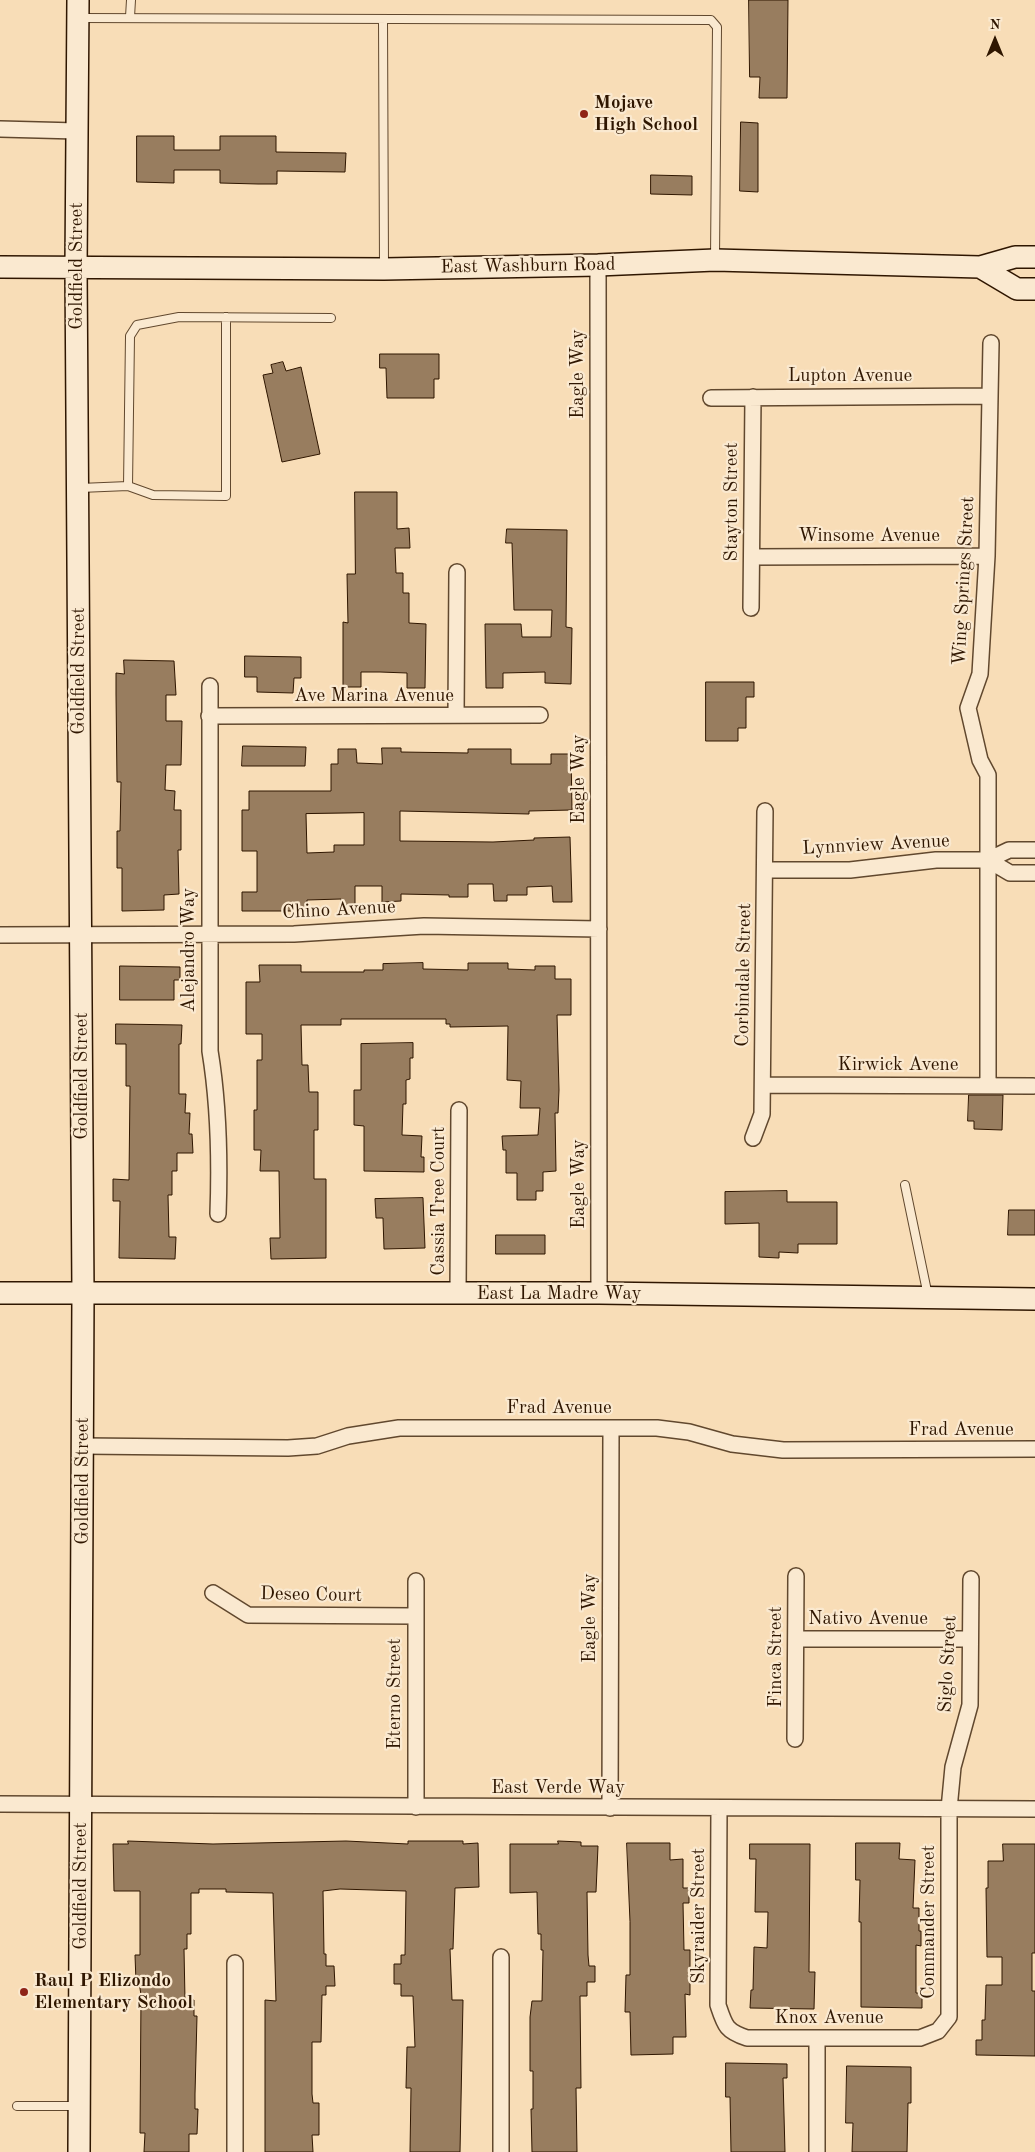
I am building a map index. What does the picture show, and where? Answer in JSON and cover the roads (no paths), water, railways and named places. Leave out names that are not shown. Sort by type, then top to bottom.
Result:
[{"type":"street","name":"Goldfield Street","points":[[78,9],[76,268],[84,1293],[79,2152]]},
{"type":"street","points":[[0,130],[77,131]]},
{"type":"street","name":"East Washburn Road","points":[[0,267],[384,269],[598,266],[715,260],[980,267],[1015,257],[1035,257]]},
{"type":"street","name":"Eagle Way","points":[[598,266],[599,1293]]},
{"type":"street","name":"East Washburn Road","points":[[980,267],[1017,289],[1035,289]]},
{"type":"street","name":"Wing Springs Street","points":[[988,1085],[988,775],[980,760],[968,708],[980,674],[987,556],[991,343]]},
{"type":"street","name":"Lupton Avenue","points":[[711,398],[990,396]]},
{"type":"street","name":"Stayton Street","points":[[752,608],[753,397]]},
{"type":"street","name":"Winsome Avenue","points":[[752,557],[987,556]]},
{"type":"street","points":[[456,715],[457,572]]},
{"type":"street","name":"Alejandro Way","points":[[210,686],[210,1051],[216,1089],[220,1146],[218,1214]]},
{"type":"street","name":"Ave Marina Avenue","points":[[209,716],[540,715]]},
{"type":"street","name":"Corbindale Street","points":[[753,1138],[762,1114],[765,811]]},
{"type":"street","name":"Lynnview Avenue","points":[[765,870],[850,870],[936,860],[988,860],[1009,850],[1035,850]]},
{"type":"street","name":"Lynnview Avenue","points":[[988,860],[1010,872],[1035,872]]},
{"type":"street","name":"Chino Avenue","points":[[0,935],[294,934],[424,926],[599,929]]},
{"type":"street","name":"Kirwick Avene","points":[[763,1085],[1033,1086]]},
{"type":"street","name":"Cassia Tree Court","points":[[458,1293],[459,1110]]},
{"type":"street","name":"East La Madre Way","points":[[0,1293],[599,1293],[1035,1299]]},
{"type":"street","name":"Frad Avenue","points":[[83,1446],[288,1448],[317,1446],[348,1436],[399,1428],[657,1428],[689,1432],[732,1444],[783,1450],[1035,1449]]},
{"type":"street","name":"Eagle Way","points":[[610,1808],[611,1428]]},
{"type":"street","name":"Finca Street","points":[[796,1576],[796,1739]]},
{"type":"street","name":"Siglo Street","points":[[949,1809],[953,1767],[970,1705],[971,1579]]},
{"type":"street","name":"Eterno Street","points":[[416,1581],[416,1807]]},
{"type":"street","name":"Deseo Court","points":[[213,1593],[248,1615],[415,1616]]},
{"type":"street","name":"Nativo Avenue","points":[[796,1639],[970,1639]]},
{"type":"street","name":"East Verde Way","points":[[0,1804],[1035,1809]]},
{"type":"street","name":"Skyraider Street","points":[[719,1808],[718,2005],[724,2024]]},
{"type":"street","name":"Commander Street","points":[[938,2031],[949,2017],[949,1809]]},
{"type":"street","points":[[501,1957],[501,2152]]},
{"type":"street","points":[[235,1963],[235,2152]]},
{"type":"street","name":"Knox Avenue","points":[[724,2024],[732,2033],[747,2038],[920,2038],[938,2031]]},
{"type":"street","points":[[817,2038],[817,2152]]},
{"type":"lane","points":[[130,17],[131,0]]},
{"type":"lane","points":[[78,9],[130,17],[711,20],[717,27],[715,260]]},
{"type":"lane","points":[[383,19],[384,269]]},
{"type":"lane","points":[[128,486],[130,336],[137,325],[180,317],[331,318]]},
{"type":"lane","points":[[78,488],[128,486],[153,495],[226,496],[226,317]]},
{"type":"lane","points":[[905,1184],[928,1298]]},
{"type":"lane","points":[[17,2106],[80,2106]]},
{"type":"place","name":"Mojave High School","points":[[584,114]]},
{"type":"place","name":"Raul P Elizondo Elementary School","points":[[24,1992]]}]
